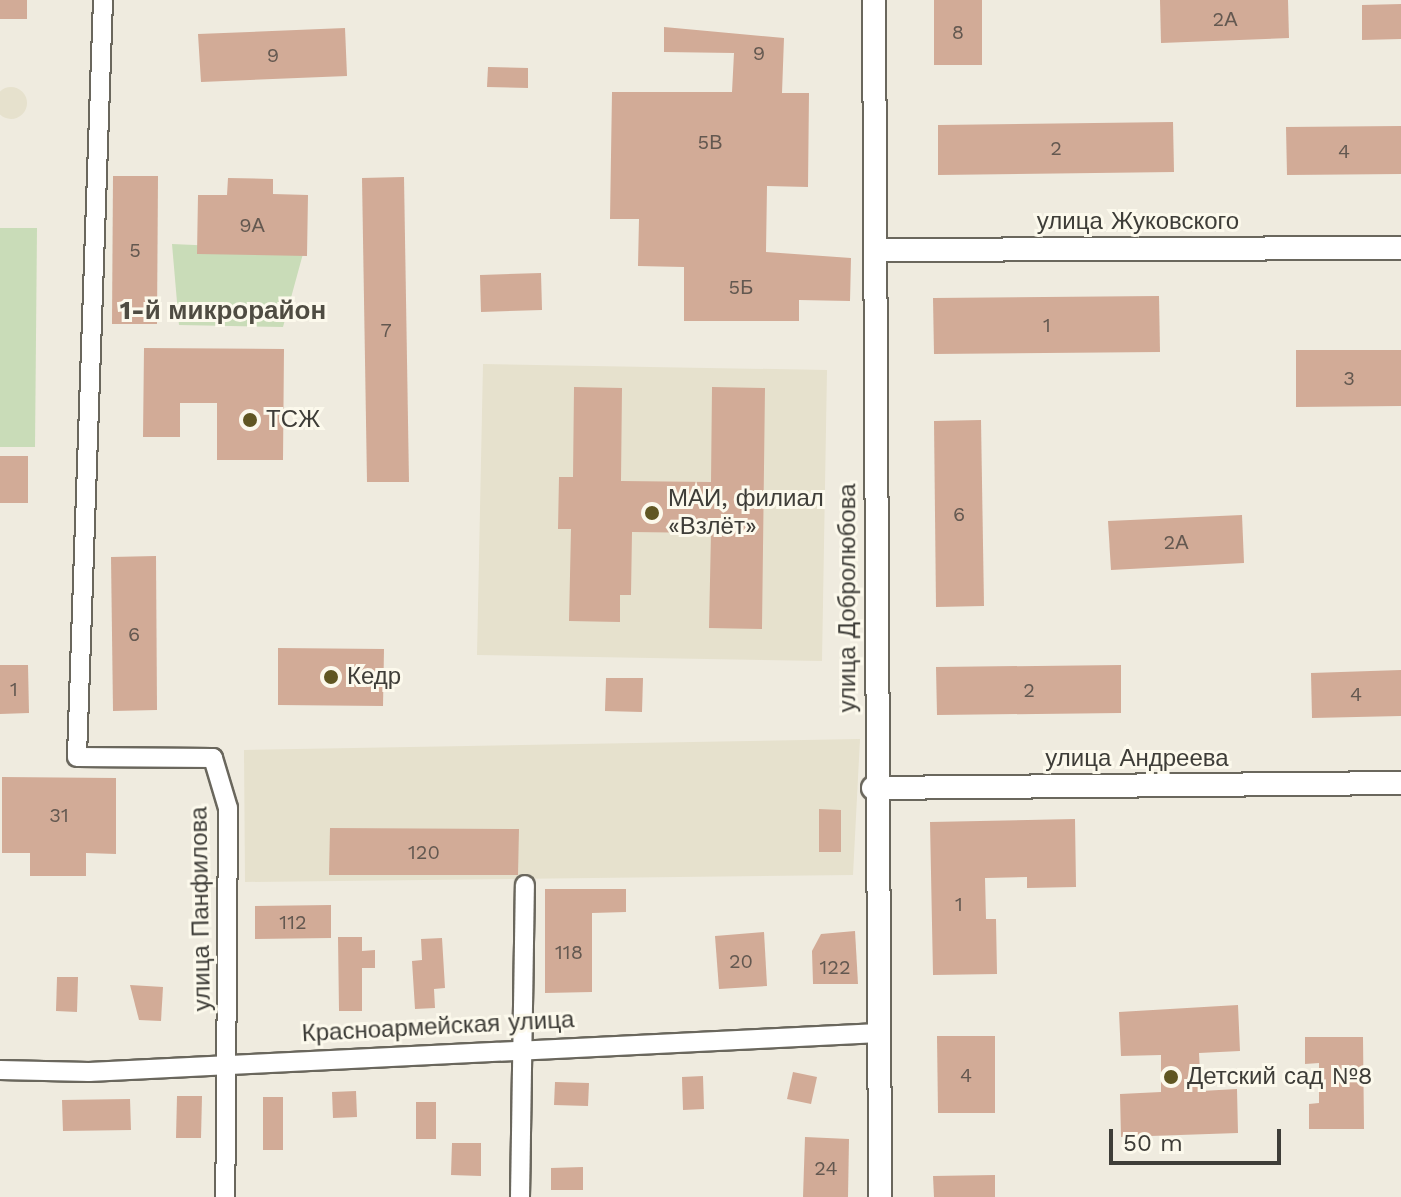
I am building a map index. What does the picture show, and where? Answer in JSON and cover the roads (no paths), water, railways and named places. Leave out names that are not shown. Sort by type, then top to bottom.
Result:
[{"type":"street","name":"улица Панфилова","points":[[103,0],[77,757],[213,758],[228,808],[225,1197]]},
{"type":"street","name":"улица Добролюбова","points":[[874,0],[873,788],[880,1197]]},
{"type":"street","name":"улица Жуковского","points":[[875,250],[1401,248]]},
{"type":"street","name":"улица Андреева","points":[[873,788],[1401,783]]},
{"type":"street","points":[[520,1197],[525,1047],[525,885]]},
{"type":"street","name":"Красноармейская улица","points":[[0,1070],[879,1033]]},
{"type":"place","name":"ТСЖ","points":[[250,420]]},
{"type":"place","name":"МАИ, филиал «Взлёт»","points":[[652,513]]},
{"type":"place","name":"Кедр","points":[[331,677]]},
{"type":"place","name":"Детский сад №8","points":[[1171,1077]]},
{"type":"district","name":"1-й микрорайон","points":[[223,311]]}]
